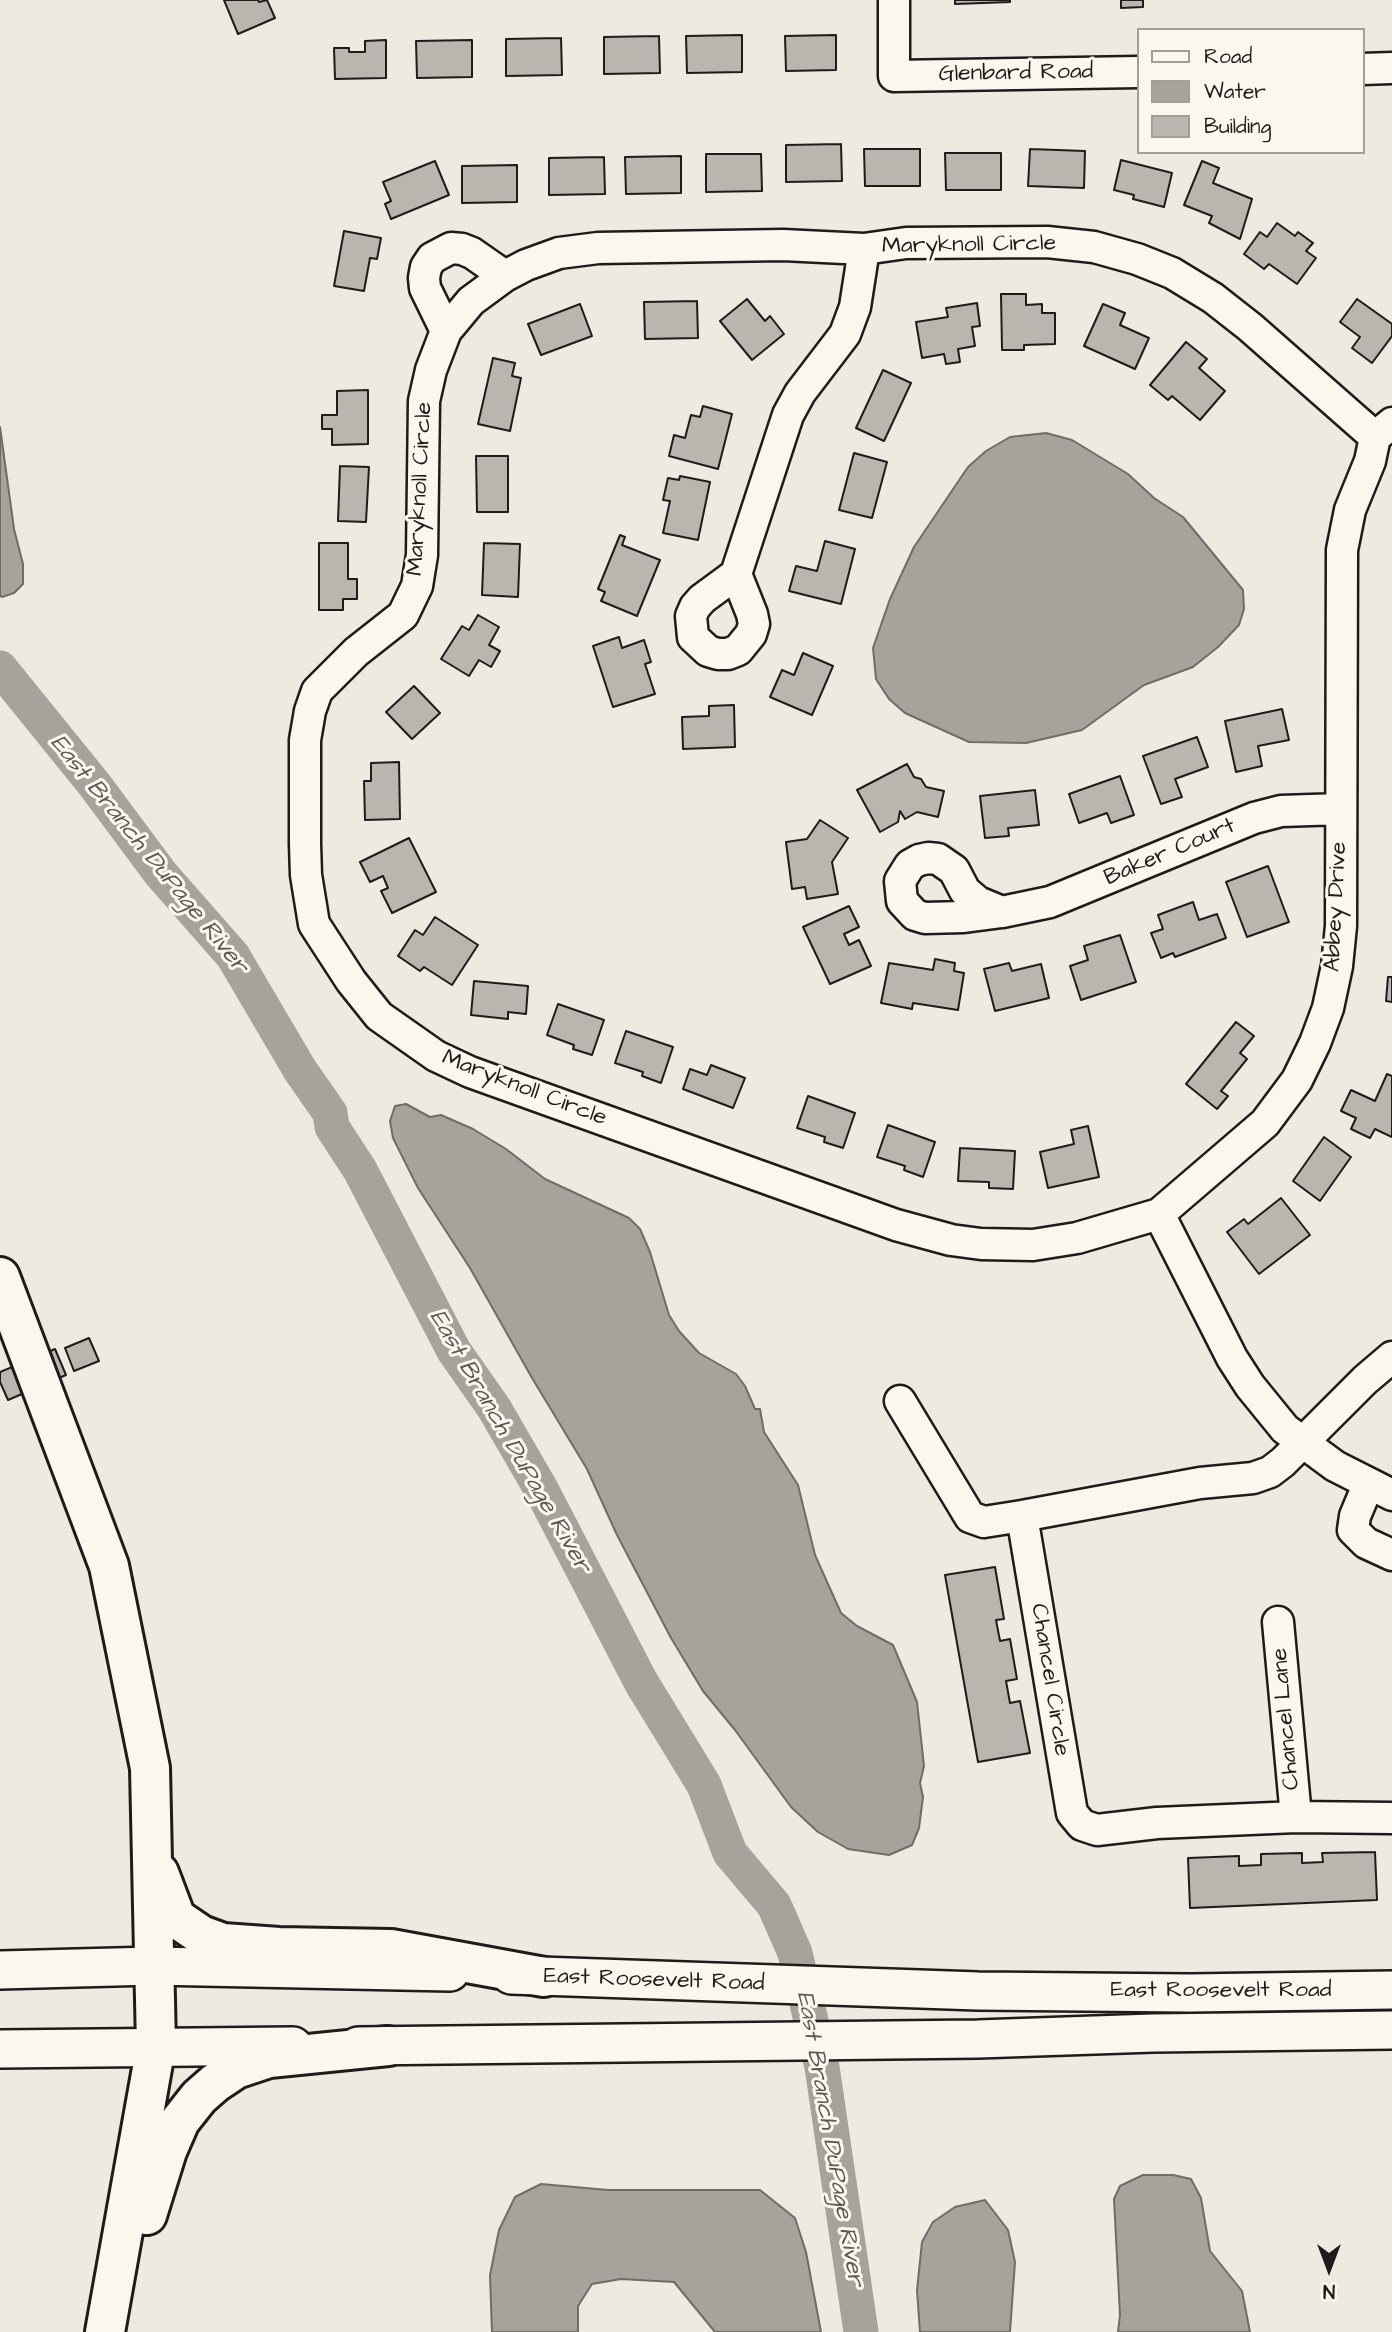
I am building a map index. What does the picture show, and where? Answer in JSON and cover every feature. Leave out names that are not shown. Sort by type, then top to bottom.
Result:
[{"type":"highway","points":[[0,1277],[108,1566],[150,1768],[156,2046],[105,2332]]},
{"type":"highway","points":[[152,1856],[176,1917],[201,1935],[223,1943],[391,1949],[544,1977]]},
{"type":"highway","points":[[114,2332],[126,2300],[153,2189],[180,2122],[199,2097],[236,2069],[270,2058],[388,2046]]},
{"type":"main road","name":"East Roosevelt Road","points":[[0,1970],[153,1966],[413,1970],[544,1977],[978,1991],[1190,1993],[1392,1990]]},
{"type":"main road","points":[[1190,1993],[1191,2032]]},
{"type":"main road","name":"East Roosevelt Road","points":[[0,2049],[978,2039],[1191,2032],[1392,2030]]},
{"type":"street","name":"Glenbard Road","points":[[894,0],[894,76],[1136,72]]},
{"type":"street","points":[[1364,69],[1392,68]]},
{"type":"street","name":"Maryknoll Circle","points":[[1159,1214],[1077,1238],[1033,1245],[981,1244],[934,1236],[896,1225],[470,1072],[436,1056],[379,1016],[351,981],[314,924],[305,855],[305,740],[310,711],[317,691],[356,652],[403,615],[417,586],[422,555],[424,401],[431,370],[446,331],[471,301],[505,276],[542,258],[580,249],[783,245],[864,249],[905,243],[1047,242],[1094,247],[1136,258],[1171,273],[1213,298],[1383,430]]},
{"type":"street","points":[[446,331],[425,288],[426,267],[432,258],[451,248],[462,249],[505,276]]},
{"type":"street","points":[[736,574],[788,415],[800,393],[833,352],[848,325],[855,307],[864,249]]},
{"type":"street","name":"Abbey Drive","points":[[1159,1214],[1265,1123],[1297,1080],[1328,1008],[1337,966],[1341,926],[1342,550],[1350,510],[1383,430]]},
{"type":"street","name":"Baker Court","points":[[1002,912],[1050,902],[1254,818],[1281,811],[1341,810]]},
{"type":"street","points":[[1159,1214],[1232,1358],[1250,1386],[1285,1429],[1335,1466],[1380,1490],[1355,1516],[1353,1530],[1366,1543],[1392,1555]]},
{"type":"street","points":[[900,1401],[965,1512],[984,1522],[1187,1485],[1254,1478],[1269,1472],[1283,1462],[1365,1380],[1392,1357]]},
{"type":"street","name":"Chancel Circle","points":[[1022,1516],[1072,1813],[1082,1825],[1097,1830],[1157,1823],[1296,1817],[1392,1818]]},
{"type":"street","name":"Chancel Lane","points":[[1278,1622],[1296,1817]]},
{"type":"water","points":[[0,427],[14,529],[23,564],[23,584],[14,593],[2,597],[0,596]]},
{"type":"water","points":[[1046,433],[1072,440],[1128,474],[1154,498],[1183,517],[1243,590],[1244,609],[1239,625],[1193,667],[1144,685],[1082,730],[1026,743],[969,742],[905,713],[889,699],[876,679],[873,648],[890,599],[914,547],[968,467],[986,451],[1010,437]]},
{"type":"water","points":[[406,1104],[430,1117],[441,1115],[473,1129],[506,1149],[545,1179],[629,1218],[640,1229],[650,1252],[669,1315],[679,1331],[699,1353],[736,1374],[745,1386],[755,1409],[760,1409],[764,1432],[798,1485],[815,1555],[841,1613],[857,1626],[893,1645],[917,1702],[924,1766],[920,1783],[923,1797],[919,1828],[912,1845],[889,1855],[848,1849],[818,1832],[791,1807],[703,1691],[671,1638],[617,1535],[587,1469],[470,1268],[418,1188],[393,1138],[390,1121],[395,1106]]},
{"type":"water","points":[[1143,2175],[1173,2175],[1191,2179],[1201,2198],[1210,2251],[1242,2291],[1250,2332],[1118,2332],[1120,2315],[1114,2199],[1120,2186]]},
{"type":"water","points":[[541,2184],[608,2190],[760,2190],[795,2218],[806,2252],[821,2332],[715,2332],[674,2282],[621,2279],[592,2284],[578,2306],[578,2332],[492,2332],[490,2275],[499,2230],[515,2197]]},
{"type":"water","points":[[985,2200],[1008,2230],[1015,2262],[1010,2332],[920,2332],[917,2290],[922,2242],[933,2222],[955,2207]]},
{"type":"building","points":[[224,0],[267,0],[275,18],[238,34]]},
{"type":"building","points":[[955,0],[1010,0],[1010,2],[955,4]]},
{"type":"building","points":[[1121,0],[1143,0],[1143,7],[1121,8]]},
{"type":"building","points":[[742,35],[742,72],[687,73],[686,36]]},
{"type":"building","points":[[836,35],[836,70],[786,71],[785,36]]},
{"type":"building","points":[[659,36],[660,73],[604,74],[604,37]]},
{"type":"building","points":[[561,38],[562,75],[506,76],[506,39]]},
{"type":"building","points":[[386,40],[386,78],[335,79],[334,48],[365,52],[365,41]]},
{"type":"building","points":[[472,40],[472,77],[417,78],[416,41]]},
{"type":"building","points":[[841,144],[842,181],[786,182],[786,145]]},
{"type":"building","points":[[864,149],[920,149],[920,186],[865,186]]},
{"type":"building","points":[[1030,149],[1085,151],[1084,188],[1028,186]]},
{"type":"building","points":[[945,153],[1001,153],[1001,190],[946,190]]},
{"type":"building","points":[[706,154],[761,154],[762,191],[706,192]]},
{"type":"building","points":[[681,156],[681,193],[626,194],[625,157]]},
{"type":"building","points":[[604,157],[605,194],[549,195],[549,158]]},
{"type":"building","points":[[1121,160],[1172,173],[1164,207],[1133,199],[1134,195],[1114,190]]},
{"type":"building","points":[[435,161],[449,195],[391,219],[385,204],[391,201],[383,182]]},
{"type":"building","points":[[1202,161],[1219,168],[1213,183],[1252,199],[1240,239],[1209,223],[1212,216],[1184,205]]},
{"type":"building","points":[[517,165],[517,202],[462,203],[462,166]]},
{"type":"building","points":[[1277,223],[1295,236],[1298,232],[1313,243],[1306,251],[1316,258],[1297,284],[1269,264],[1264,269],[1244,254],[1260,232],[1267,237]]},
{"type":"building","points":[[344,231],[381,238],[377,259],[370,258],[364,291],[334,286]]},
{"type":"building","points":[[1001,294],[1026,294],[1026,305],[1042,304],[1042,313],[1055,313],[1055,344],[1024,345],[1024,350],[1002,350]]},
{"type":"building","points":[[747,299],[765,321],[770,316],[784,334],[752,360],[720,321]]},
{"type":"building","points":[[1357,299],[1392,324],[1392,336],[1372,363],[1352,348],[1360,337],[1340,322]]},
{"type":"building","points":[[697,301],[698,338],[645,339],[644,302]]},
{"type":"building","points":[[977,303],[980,326],[972,327],[975,346],[958,349],[960,362],[946,364],[944,354],[922,358],[916,322],[948,317],[946,308]]},
{"type":"building","points":[[580,304],[592,336],[541,355],[528,324]]},
{"type":"building","points":[[1103,304],[1125,313],[1120,325],[1149,338],[1135,369],[1084,346]]},
{"type":"building","points":[[1186,342],[1207,359],[1199,368],[1225,391],[1200,420],[1172,396],[1168,400],[1150,385]]},
{"type":"building","points":[[493,358],[515,363],[512,376],[521,378],[510,431],[478,424]]},
{"type":"building","points":[[883,370],[911,383],[884,441],[856,428]]},
{"type":"building","points":[[368,390],[368,444],[332,445],[332,429],[322,429],[322,415],[337,415],[337,391]]},
{"type":"building","points":[[703,406],[732,414],[718,469],[669,456],[674,435],[685,438],[691,415],[700,417]]},
{"type":"building","points":[[854,453],[887,462],[872,518],[839,510]]},
{"type":"building","points":[[476,456],[508,456],[508,512],[477,512]]},
{"type":"building","points":[[340,466],[369,467],[366,522],[338,521]]},
{"type":"building","points":[[680,476],[710,482],[698,540],[663,533],[670,501],[663,500],[668,478],[679,480]]},
{"type":"building","points":[[620,535],[625,537],[622,545],[660,560],[637,616],[601,601],[605,592],[598,589]]},
{"type":"building","points":[[825,541],[855,549],[841,604],[789,591],[796,566],[817,571]]},
{"type":"building","points":[[319,543],[348,543],[348,579],[357,579],[357,599],[343,599],[343,610],[319,610]]},
{"type":"building","points":[[484,543],[520,544],[518,597],[482,595]]},
{"type":"building","points":[[478,615],[499,627],[489,645],[500,651],[491,667],[479,660],[469,676],[441,659],[462,626],[469,630]]},
{"type":"building","points":[[619,637],[622,648],[644,640],[651,662],[645,664],[655,694],[613,707],[593,646]]},
{"type":"building","points":[[803,653],[833,666],[812,715],[770,697],[782,670],[794,675]]},
{"type":"building","points":[[414,686],[440,713],[412,739],[386,712]]},
{"type":"building","points":[[734,705],[735,747],[683,749],[682,717],[709,716],[709,706]]},
{"type":"building","points":[[1282,709],[1289,740],[1258,746],[1262,766],[1236,772],[1225,721]]},
{"type":"building","points":[[1197,737],[1208,767],[1175,779],[1182,797],[1161,804],[1143,756]]},
{"type":"building","points":[[399,762],[400,819],[365,820],[364,781],[371,781],[371,763]]},
{"type":"building","points":[[907,764],[914,777],[921,779],[926,787],[944,791],[938,817],[917,812],[905,819],[900,811],[898,822],[880,832],[857,790]]},
{"type":"building","points":[[1120,776],[1134,815],[1111,823],[1107,813],[1079,823],[1069,794]]},
{"type":"building","points":[[1035,790],[1039,825],[1008,828],[1009,836],[985,838],[980,796]]},
{"type":"building","points":[[820,820],[848,838],[832,862],[838,894],[807,899],[805,887],[792,889],[786,842],[807,839]]},
{"type":"building","points":[[409,838],[436,892],[392,913],[381,891],[388,888],[383,876],[370,882],[360,862]]},
{"type":"building","points":[[1268,866],[1289,922],[1247,937],[1226,882]]},
{"type":"building","points":[[1193,902],[1199,920],[1217,914],[1226,938],[1175,957],[1173,953],[1161,958],[1151,933],[1163,929],[1158,915]]},
{"type":"building","points":[[849,906],[859,927],[844,934],[849,945],[859,940],[871,966],[830,984],[803,927]]},
{"type":"building","points":[[435,917],[478,945],[452,985],[424,967],[420,971],[398,956],[415,930],[423,935]]},
{"type":"building","points":[[1120,935],[1136,982],[1081,1000],[1070,966],[1088,960],[1084,946]]},
{"type":"building","points":[[935,959],[955,963],[954,971],[964,973],[958,1010],[913,1003],[912,1009],[881,1003],[889,963],[933,970]]},
{"type":"building","points":[[1009,963],[1012,971],[1041,964],[1049,998],[995,1011],[984,969]]},
{"type":"building","points":[[1388,977],[1392,977],[1392,1002],[1386,1001]]},
{"type":"building","points":[[474,981],[528,986],[526,1014],[508,1012],[508,1019],[471,1015]]},
{"type":"building","points":[[558,1004],[604,1020],[592,1055],[573,1049],[574,1045],[547,1035]]},
{"type":"building","points":[[1236,1022],[1254,1036],[1240,1053],[1247,1059],[1221,1091],[1228,1096],[1217,1109],[1186,1084]]},
{"type":"building","points":[[626,1031],[673,1047],[661,1083],[642,1076],[643,1072],[615,1063]]},
{"type":"building","points":[[711,1065],[745,1078],[733,1108],[683,1089],[690,1069],[707,1075]]},
{"type":"building","points":[[1387,1074],[1392,1076],[1392,1137],[1375,1129],[1370,1138],[1351,1129],[1356,1118],[1341,1111],[1351,1090],[1375,1101]]},
{"type":"building","points":[[808,1096],[855,1113],[843,1148],[824,1142],[825,1137],[797,1128]]},
{"type":"building","points":[[888,1125],[935,1142],[923,1177],[904,1170],[905,1166],[877,1157]]},
{"type":"building","points":[[1088,1126],[1099,1177],[1048,1188],[1040,1152],[1074,1144],[1071,1130]]},
{"type":"building","points":[[1324,1137],[1351,1157],[1320,1201],[1293,1181]]},
{"type":"building","points":[[960,1148],[1015,1151],[1013,1189],[989,1188],[989,1182],[958,1181]]},
{"type":"building","points":[[1281,1198],[1310,1235],[1259,1274],[1227,1232],[1244,1219],[1248,1224]]},
{"type":"building","points":[[89,1338],[99,1361],[74,1371],[65,1348]]},
{"type":"building","points":[[55,1349],[66,1375],[8,1400],[0,1382],[0,1372]]},
{"type":"building","points":[[995,1567],[1004,1619],[996,1620],[1000,1641],[1010,1639],[1017,1679],[1006,1681],[1010,1703],[1020,1701],[1030,1753],[978,1762],[945,1575]]},
{"type":"building","points":[[1375,1852],[1377,1900],[1190,1908],[1188,1858],[1239,1856],[1239,1866],[1261,1865],[1261,1854],[1302,1853],[1302,1863],[1323,1862],[1322,1853]]},
{"type":"waterway","name":"East Branch DuPage River","points":[[0,668],[94,784],[161,874],[233,956],[300,1070],[330,1113],[332,1127],[360,1170],[454,1351],[494,1408],[541,1489],[641,1682],[704,1785],[730,1853],[774,1905],[795,1953],[822,2067],[861,2332]]}]
